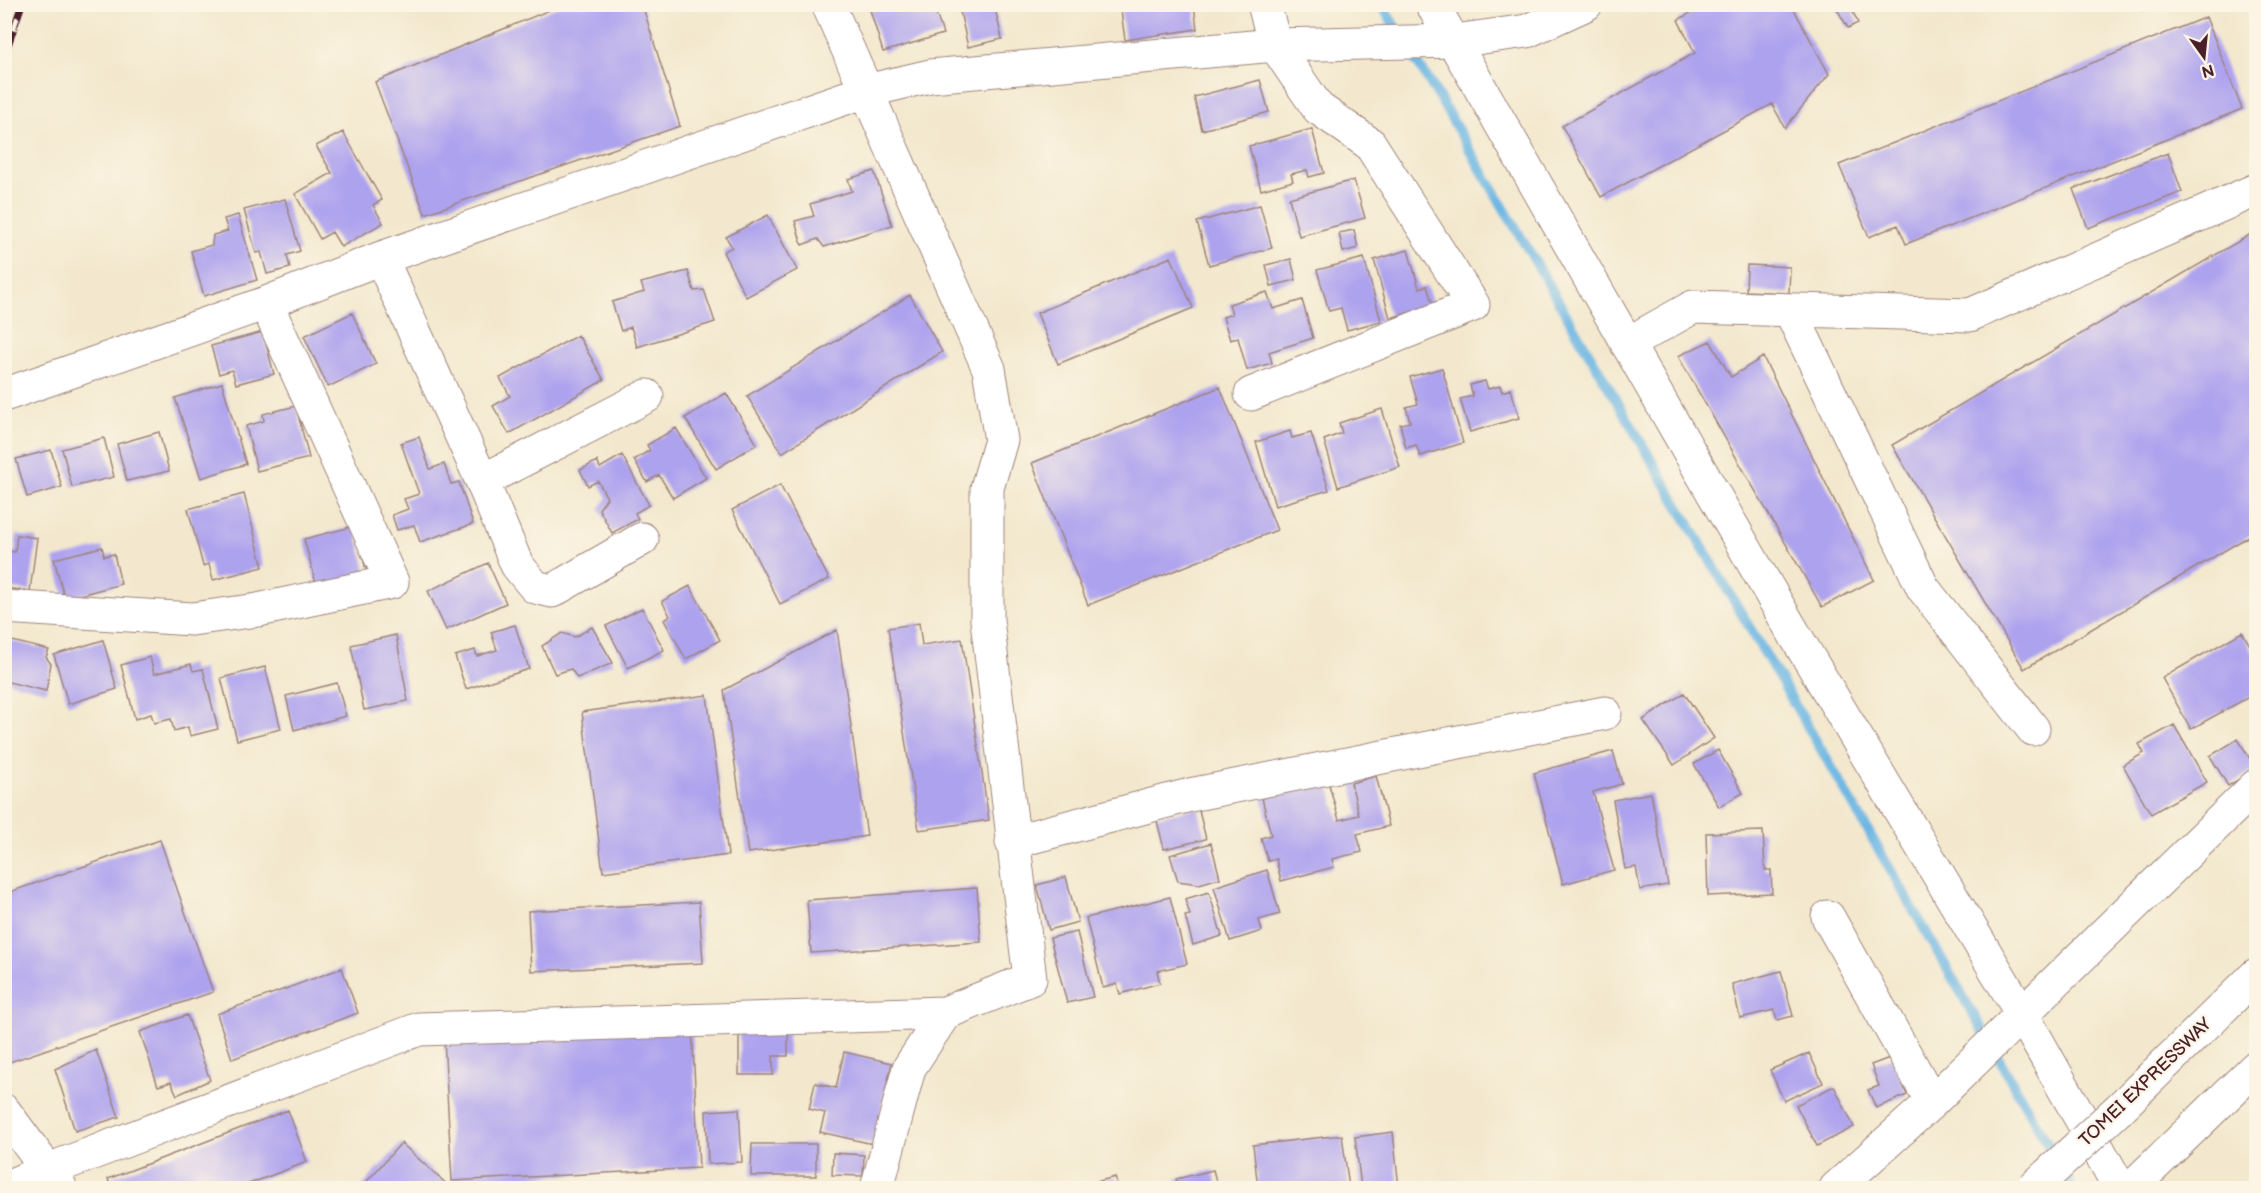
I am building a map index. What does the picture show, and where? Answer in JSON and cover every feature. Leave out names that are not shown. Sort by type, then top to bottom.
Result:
[{"type":"main road","points":[[4,1188],[55,1179],[419,1029],[945,1013],[1030,979],[987,620],[987,488],[1001,440],[989,369],[828,4]]},
{"type":"main road","points":[[1251,394],[1473,305],[1370,144],[1318,108],[1275,45],[1264,4]]},
{"type":"main road","points":[[1431,4],[1789,625],[2022,1014],[2120,1188]]},
{"type":"main road","points":[[4,395],[266,303],[381,258],[866,91],[930,76],[1275,45],[1454,41],[1527,31],[1586,4]]},
{"type":"main road","points":[[1627,344],[1693,307],[1970,315],[2256,190]]},
{"type":"main road","points":[[381,258],[482,481],[517,565],[535,587],[552,591],[642,539]]},
{"type":"main road","points":[[4,607],[192,619],[258,610],[392,582],[266,303]]},
{"type":"main road","points":[[1790,310],[1923,588],[2033,729]]},
{"type":"main road","points":[[482,481],[647,396]]},
{"type":"main road","points":[[1012,842],[1190,795],[1605,713]]},
{"type":"main road","points":[[1836,1188],[1932,1102],[2256,786]]},
{"type":"main road","points":[[1828,917],[1932,1102]]},
{"type":"main road","name":"TOMEI EXPRESSWAY","points":[[2033,1188],[2119,1109],[2256,975]]},
{"type":"main road","points":[[877,1188],[909,1068],[945,1013]]},
{"type":"main road","points":[[2131,1188],[2256,1067]]},
{"type":"main road","points":[[4,1111],[55,1179]]},
{"type":"building","points":[[564,4],[642,4],[680,126],[425,214],[375,82]]},
{"type":"building","points":[[889,4],[933,4],[943,34],[883,52],[870,10]]},
{"type":"building","points":[[967,4],[994,4],[1002,39],[968,47],[959,7]]},
{"type":"building","points":[[1120,4],[1194,4],[1197,29],[1125,40]]},
{"type":"building","points":[[1494,4],[1511,4],[1497,11]]},
{"type":"building","points":[[1706,4],[1791,4],[1829,74],[1785,128],[1772,104],[1601,197],[1562,126],[1695,53],[1678,20]]},
{"type":"building","points":[[1834,4],[1866,4],[1853,12],[1858,23],[1848,28]]},
{"type":"building","points":[[2140,4],[2162,4],[2162,5],[2142,11]]},
{"type":"building","points":[[2206,17],[2242,109],[1906,244],[1898,225],[1869,237],[1839,165]]},
{"type":"building","points":[[1260,80],[1269,112],[1202,130],[1194,97]]},
{"type":"building","points":[[1312,129],[1324,173],[1309,177],[1307,170],[1291,174],[1293,181],[1261,190],[1249,146]]},
{"type":"building","points":[[343,132],[382,200],[373,205],[383,223],[341,247],[332,232],[320,239],[295,194],[332,173],[316,146]]},
{"type":"building","points":[[2168,153],[2182,192],[2088,228],[2073,189]]},
{"type":"building","points":[[874,171],[892,225],[824,247],[818,239],[802,245],[795,221],[814,216],[810,204],[852,191],[848,179]]},
{"type":"building","points":[[1354,180],[1365,218],[1299,236],[1289,198]]},
{"type":"building","points":[[285,199],[300,251],[287,255],[290,268],[267,274],[261,252],[256,253],[244,210]]},
{"type":"building","points":[[1260,205],[1272,248],[1209,265],[1197,222]]},
{"type":"building","points":[[238,215],[257,280],[204,296],[191,251],[212,245],[213,235],[228,231],[224,219]]},
{"type":"building","points":[[768,215],[797,270],[746,297],[723,252],[732,247],[726,237]]},
{"type":"building","points":[[1354,230],[1358,248],[1343,252],[1339,233]]},
{"type":"building","points":[[2256,231],[2256,532],[2024,669],[1892,445]]},
{"type":"building","points":[[1408,250],[1419,288],[1427,286],[1433,306],[1390,318],[1374,260]]},
{"type":"building","points":[[1171,257],[1193,308],[1058,364],[1037,313]]},
{"type":"building","points":[[1364,258],[1381,321],[1347,330],[1341,308],[1329,311],[1317,270]]},
{"type":"building","points":[[1291,259],[1296,280],[1271,286],[1266,265]]},
{"type":"building","points":[[1747,265],[1790,267],[1789,293],[1746,291]]},
{"type":"building","points":[[688,271],[694,291],[704,290],[715,322],[637,347],[631,327],[621,331],[612,302],[644,292],[641,283]]},
{"type":"building","points":[[1267,292],[1273,309],[1302,300],[1313,338],[1269,352],[1272,363],[1247,370],[1238,338],[1230,340],[1223,317],[1232,314],[1229,304]]},
{"type":"building","points":[[910,295],[942,352],[782,453],[747,396]]},
{"type":"building","points":[[352,313],[376,364],[328,387],[304,336]]},
{"type":"building","points":[[263,332],[274,374],[236,384],[232,370],[219,374],[211,346]]},
{"type":"building","points":[[578,335],[604,380],[509,434],[493,406],[510,396],[500,378]]},
{"type":"building","points":[[1710,341],[1731,377],[1763,357],[1874,580],[1822,607],[1678,356]]},
{"type":"building","points":[[1442,368],[1463,443],[1420,456],[1416,445],[1406,448],[1400,424],[1410,422],[1406,407],[1418,404],[1410,377]]},
{"type":"building","points":[[1485,381],[1488,389],[1500,386],[1502,392],[1511,389],[1519,418],[1470,432],[1460,399],[1473,396],[1470,385]]},
{"type":"building","points":[[222,383],[246,464],[201,478],[175,398]]},
{"type":"building","points":[[1220,387],[1277,530],[1088,605],[1032,463]]},
{"type":"building","points":[[726,393],[757,444],[716,469],[685,418]]},
{"type":"building","points":[[296,406],[309,458],[257,471],[246,426],[264,421],[263,414]]},
{"type":"building","points":[[1382,409],[1400,467],[1338,487],[1324,440],[1342,433],[1339,423]]},
{"type":"building","points":[[676,428],[706,478],[673,498],[659,475],[647,482],[634,460],[650,450],[647,445]]},
{"type":"building","points":[[1290,431],[1292,438],[1311,433],[1329,490],[1275,506],[1256,442]]},
{"type":"building","points":[[159,432],[169,471],[127,481],[117,444]]},
{"type":"building","points":[[419,437],[430,469],[444,464],[451,484],[459,482],[473,524],[420,542],[414,525],[397,530],[392,515],[408,509],[404,499],[419,494],[401,443]]},
{"type":"building","points":[[104,438],[114,477],[72,487],[62,449]]},
{"type":"building","points":[[51,450],[62,487],[27,497],[16,459]]},
{"type":"building","points":[[622,455],[649,505],[635,513],[638,519],[612,533],[599,509],[607,498],[598,481],[588,486],[580,470],[597,461],[600,468]]},
{"type":"building","points":[[780,485],[829,579],[780,604],[732,510]]},
{"type":"building","points":[[244,494],[263,567],[213,580],[209,564],[203,566],[188,509]]},
{"type":"building","points":[[355,526],[367,574],[317,587],[304,539]]},
{"type":"building","points":[[17,535],[37,538],[30,591],[4,588],[4,551],[15,552]]},
{"type":"building","points":[[102,547],[104,556],[114,554],[121,584],[65,599],[54,559]]},
{"type":"building","points":[[488,563],[506,603],[446,630],[428,591]]},
{"type":"building","points":[[690,586],[720,640],[686,659],[664,620],[670,616],[662,601]]},
{"type":"building","points":[[642,608],[664,650],[628,668],[606,626]]},
{"type":"building","points":[[919,623],[922,645],[962,639],[989,820],[919,830],[888,628]]},
{"type":"building","points":[[515,625],[529,669],[466,689],[455,656],[475,650],[477,656],[497,650],[491,632]]},
{"type":"building","points":[[592,627],[613,663],[577,678],[571,669],[555,674],[542,646],[562,633],[575,637]]},
{"type":"building","points":[[837,630],[867,836],[748,853],[724,690]]},
{"type":"building","points":[[2242,632],[2256,655],[2256,693],[2191,729],[2162,678]]},
{"type":"building","points":[[396,635],[408,701],[364,710],[351,645]]},
{"type":"building","points":[[4,639],[49,650],[46,657],[51,664],[46,691],[4,681]]},
{"type":"building","points":[[103,640],[117,689],[68,704],[54,655]]},
{"type":"building","points":[[150,657],[154,674],[191,664],[193,671],[203,669],[218,729],[190,736],[188,727],[174,731],[171,719],[154,723],[151,714],[135,719],[121,665]]},
{"type":"building","points":[[265,667],[281,729],[237,740],[221,678]]},
{"type":"building","points":[[337,683],[346,716],[294,730],[286,696]]},
{"type":"building","points":[[1684,693],[1714,738],[1674,765],[1643,720]]},
{"type":"building","points":[[707,695],[728,855],[603,872],[582,712]]},
{"type":"building","points":[[2174,725],[2207,782],[2151,814],[2123,765],[2144,753],[2139,744]]},
{"type":"building","points":[[2238,739],[2256,769],[2228,786],[2210,756]]},
{"type":"building","points":[[1718,750],[1743,793],[1719,807],[1694,764]]},
{"type":"building","points":[[1613,751],[1622,784],[1593,792],[1614,870],[1563,884],[1534,773]]},
{"type":"building","points":[[1376,776],[1389,826],[1357,834],[1362,852],[1332,859],[1334,867],[1281,881],[1276,859],[1268,861],[1261,838],[1271,835],[1262,798],[1328,781],[1339,820],[1359,815],[1351,783]]},
{"type":"building","points":[[1651,793],[1668,885],[1640,890],[1636,867],[1625,869],[1613,800]]},
{"type":"building","points":[[1198,807],[1206,839],[1164,849],[1156,817]]},
{"type":"building","points":[[1763,831],[1765,870],[1771,870],[1772,893],[1708,896],[1706,833]]},
{"type":"building","points":[[160,840],[213,992],[4,1064],[4,894]]},
{"type":"building","points":[[1211,843],[1220,878],[1199,884],[1178,881],[1170,855]]},
{"type":"building","points":[[1267,870],[1280,914],[1259,920],[1262,931],[1230,941],[1214,887]]},
{"type":"building","points":[[1066,877],[1078,922],[1049,930],[1037,885]]},
{"type":"building","points":[[977,888],[981,942],[811,953],[807,900]]},
{"type":"building","points":[[1209,892],[1222,936],[1193,945],[1185,916],[1190,915],[1185,899]]},
{"type":"building","points":[[1170,897],[1187,964],[1157,971],[1160,983],[1120,994],[1117,984],[1103,988],[1086,918]]},
{"type":"building","points":[[699,902],[703,963],[531,971],[528,911]]},
{"type":"building","points":[[1077,932],[1093,997],[1067,1003],[1050,938]]},
{"type":"building","points":[[342,968],[358,1013],[232,1059],[217,1014]]},
{"type":"building","points":[[1781,971],[1793,1016],[1777,1020],[1774,1010],[1740,1018],[1732,984]]},
{"type":"building","points":[[187,1015],[210,1080],[177,1095],[171,1082],[158,1086],[140,1032]]},
{"type":"building","points":[[788,1025],[788,1056],[773,1056],[773,1075],[739,1075],[739,1026]]},
{"type":"building","points":[[692,1026],[699,1168],[452,1181],[444,1039]]},
{"type":"building","points":[[96,1050],[119,1117],[75,1131],[55,1069]]},
{"type":"building","points":[[844,1052],[892,1063],[873,1144],[820,1132],[825,1113],[809,1109],[815,1083],[836,1088]]},
{"type":"building","points":[[1809,1053],[1823,1083],[1784,1101],[1770,1070]]},
{"type":"building","points":[[1892,1057],[1907,1095],[1876,1108],[1868,1090],[1879,1086],[1871,1065]]},
{"type":"building","points":[[1834,1086],[1854,1127],[1817,1146],[1796,1105]]},
{"type":"building","points":[[739,1109],[742,1162],[708,1164],[706,1111]]},
{"type":"building","points":[[288,1110],[307,1162],[238,1188],[111,1188],[108,1179]]},
{"type":"building","points":[[1393,1132],[1399,1188],[1361,1188],[1355,1137]]},
{"type":"building","points":[[1342,1135],[1349,1188],[1258,1188],[1253,1145]]},
{"type":"building","points":[[401,1143],[451,1188],[361,1188]]},
{"type":"building","points":[[752,1144],[816,1144],[816,1176],[751,1176]]},
{"type":"building","points":[[833,1153],[864,1155],[863,1176],[832,1175]]},
{"type":"building","points":[[1213,1170],[1218,1188],[1179,1188],[1176,1179]]},
{"type":"building","points":[[1115,1177],[1118,1188],[1073,1188]]},
{"type":"waterway","points":[[1381,4],[1437,94],[1836,775],[2073,1188]]},
{"type":"railway","points":[[4,57],[22,4]]}]
